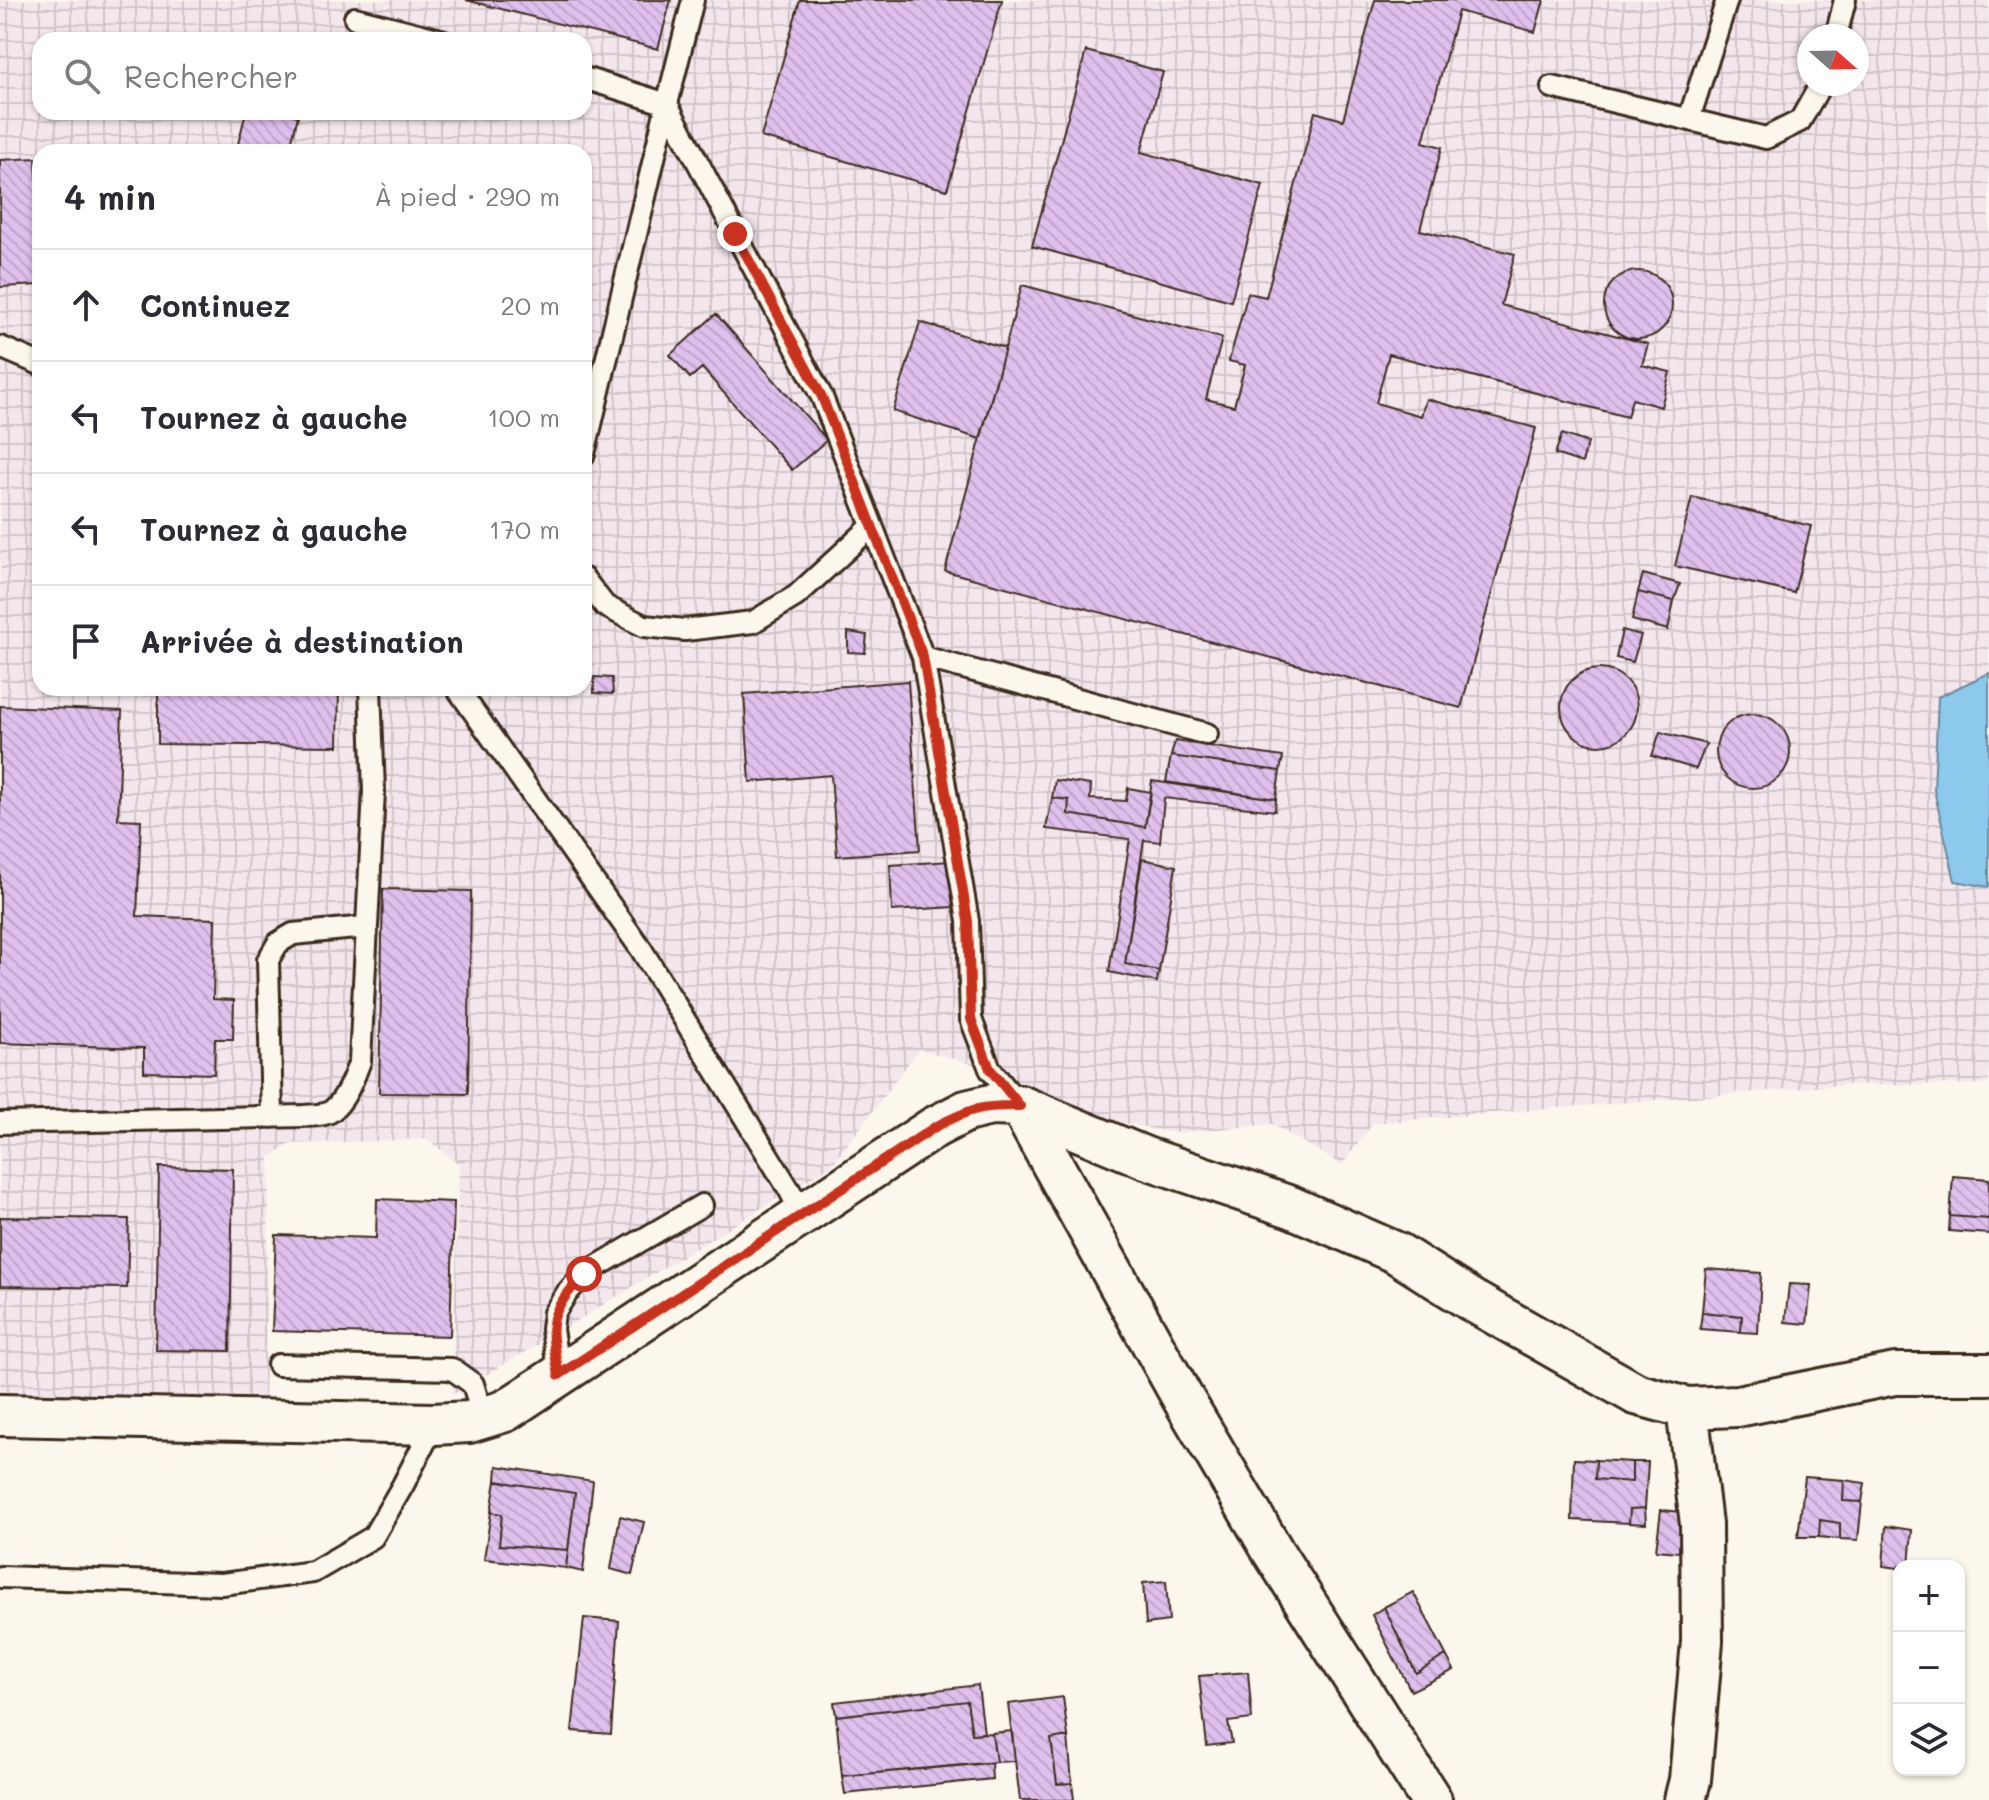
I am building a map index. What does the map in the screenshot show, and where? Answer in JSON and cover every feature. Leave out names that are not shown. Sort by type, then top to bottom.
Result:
[{"type":"street","points":[[0,1415],[434,1424],[483,1418],[505,1411],[935,1127],[966,1111],[991,1105],[1020,1106],[1146,1158],[1291,1207],[1397,1253],[1471,1300],[1636,1394],[1687,1408],[1738,1406],[1895,1374],[1989,1374]]},
{"type":"street","points":[[1020,1106],[1182,1397],[1274,1553],[1431,1800]]},
{"type":"street","points":[[1685,1800],[1690,1780],[1702,1641],[1701,1524],[1687,1408]]},
{"type":"lane","points":[[592,420],[693,0]]},
{"type":"lane","points":[[1689,119],[1727,0]]},
{"type":"lane","points":[[1839,24],[1845,0]]},
{"type":"lane","points":[[355,18],[410,32]]},
{"type":"lane","points":[[592,81],[667,104],[822,397],[923,657],[968,921],[971,1019],[990,1069],[1020,1106]]},
{"type":"lane","points":[[1552,87],[1766,138],[1800,121],[1814,96]]},
{"type":"lane","points":[[0,347],[32,361]]},
{"type":"lane","points":[[592,589],[605,606],[644,626],[685,630],[753,622],[796,596],[872,526]]},
{"type":"lane","points":[[923,657],[1207,734]]},
{"type":"lane","points":[[0,1123],[304,1116],[329,1113],[344,1096],[360,1061],[374,791],[370,696]]},
{"type":"lane","points":[[463,696],[641,949],[802,1215]]},
{"type":"lane","points":[[272,1117],[268,960],[278,943],[293,934],[366,927]]},
{"type":"lane","points":[[559,1375],[552,1329],[554,1313],[567,1293],[584,1274],[702,1205]]},
{"type":"lane","points":[[278,1365],[452,1369],[473,1384],[483,1418]]},
{"type":"lane","points":[[0,1577],[222,1584],[313,1572],[373,1537],[434,1424]]},
{"type":"shaded area","points":[[0,0],[1989,0],[1989,1084],[1841,1085],[1373,1123],[1342,1165],[1272,1124],[1174,1133],[1059,1110],[990,1069],[919,1049],[832,1165],[452,1395],[459,1164],[427,1139],[290,1144],[270,1157],[264,1403],[0,1396]]},
{"type":"water","points":[[1989,673],[1989,887],[1955,881],[1934,790],[1938,697]]},
{"type":"building","points":[[466,0],[671,0],[658,49]]},
{"type":"building","points":[[800,0],[1002,0],[947,190],[761,137]]},
{"type":"building","points":[[1375,0],[1544,0],[1535,32],[1458,11],[1423,142],[1442,147],[1420,230],[1515,254],[1501,305],[1648,344],[1642,365],[1670,372],[1661,407],[1632,399],[1627,417],[1389,354],[1376,403],[1421,416],[1426,399],[1536,428],[1461,708],[945,571],[1022,285],[1222,338],[1206,399],[1234,406],[1245,365],[1229,361],[1248,293],[1266,297],[1315,112],[1343,120]]},
{"type":"building","points":[[1086,51],[1163,72],[1141,152],[1263,185],[1231,301],[1032,246]]},
{"type":"building","points":[[244,120],[297,120],[291,144],[238,144]]},
{"type":"building","points":[[32,158],[32,285],[0,287],[0,160]]},
{"type":"building","points":[[1638,271],[1662,281],[1672,305],[1662,329],[1638,339],[1614,329],[1604,305],[1614,281]]},
{"type":"building","points":[[716,314],[827,440],[792,470],[702,368],[690,378],[670,355]]},
{"type":"building","points":[[920,322],[1005,348],[980,439],[893,411]]},
{"type":"building","points":[[1562,434],[1588,443],[1582,463],[1555,454]]},
{"type":"building","points":[[1692,497],[1811,526],[1794,593],[1675,566]]},
{"type":"building","points":[[1643,574],[1680,584],[1674,601],[1638,592]]},
{"type":"building","points":[[1638,592],[1674,601],[1668,630],[1632,620]]},
{"type":"building","points":[[1622,630],[1641,635],[1633,662],[1616,658]]},
{"type":"building","points":[[848,632],[867,635],[865,653],[848,652]]},
{"type":"building","points":[[1599,669],[1614,672],[1626,680],[1634,692],[1637,707],[1634,722],[1626,734],[1614,742],[1599,745],[1584,742],[1572,734],[1564,722],[1561,707],[1564,692],[1572,680],[1584,672]]},
{"type":"building","points":[[594,677],[612,678],[613,694],[594,693]]},
{"type":"building","points":[[908,681],[920,850],[837,856],[831,775],[750,782],[744,694]]},
{"type":"building","points":[[158,696],[339,696],[338,746],[158,744]]},
{"type":"building","points":[[0,706],[122,711],[118,819],[141,820],[137,916],[215,919],[213,999],[234,1000],[233,1039],[215,1039],[214,1074],[144,1072],[144,1048],[0,1043]]},
{"type":"building","points":[[1753,714],[1774,720],[1784,730],[1790,751],[1784,772],[1774,782],[1753,788],[1732,782],[1722,772],[1716,751],[1722,730],[1732,720]]},
{"type":"building","points":[[1660,732],[1706,744],[1696,769],[1652,756]]},
{"type":"building","points":[[1175,741],[1283,757],[1280,771],[1171,756]]},
{"type":"building","points":[[1171,756],[1280,771],[1276,799],[1166,782]]},
{"type":"building","points":[[1055,780],[1091,785],[1090,799],[1126,801],[1128,788],[1151,792],[1145,827],[1068,814],[1069,800],[1052,798]]},
{"type":"building","points":[[1152,781],[1276,799],[1275,811],[1164,798],[1160,842],[1144,840],[1125,964],[1159,971],[1157,982],[1109,972],[1130,839],[1046,829],[1052,798],[1069,800],[1068,814],[1145,827]]},
{"type":"building","points":[[1142,859],[1176,866],[1159,971],[1125,964]]},
{"type":"building","points":[[951,861],[954,907],[892,911],[890,865]]},
{"type":"building","points":[[383,889],[471,891],[468,1094],[379,1093]]},
{"type":"building","points":[[159,1167],[233,1169],[230,1351],[156,1350]]},
{"type":"building","points":[[1953,1176],[1989,1179],[1989,1219],[1950,1216]]},
{"type":"building","points":[[377,1199],[454,1202],[450,1336],[272,1331],[276,1235],[376,1238]]},
{"type":"building","points":[[1950,1216],[1989,1219],[1989,1234],[1949,1231]]},
{"type":"building","points":[[0,1217],[129,1219],[127,1288],[0,1286]]},
{"type":"building","points":[[1706,1269],[1761,1273],[1758,1333],[1741,1332],[1742,1316],[1702,1312]]},
{"type":"building","points":[[1789,1284],[1811,1285],[1807,1324],[1785,1322]]},
{"type":"building","points":[[1702,1312],[1742,1316],[1741,1332],[1700,1329]]},
{"type":"building","points":[[1574,1459],[1596,1460],[1595,1479],[1632,1482],[1632,1462],[1648,1462],[1645,1508],[1630,1509],[1629,1523],[1572,1520]]},
{"type":"building","points":[[1596,1460],[1632,1462],[1632,1482],[1595,1479]]},
{"type":"building","points":[[497,1466],[593,1481],[583,1572],[566,1568],[575,1493],[496,1481]]},
{"type":"building","points":[[1805,1477],[1844,1480],[1843,1501],[1862,1502],[1858,1540],[1840,1539],[1840,1523],[1820,1520],[1819,1537],[1798,1537]]},
{"type":"building","points":[[1844,1480],[1865,1483],[1862,1502],[1843,1501]]},
{"type":"building","points":[[496,1481],[575,1493],[568,1550],[499,1545],[502,1514],[491,1512]]},
{"type":"building","points":[[1645,1508],[1646,1524],[1629,1523],[1630,1509]]},
{"type":"building","points":[[1661,1510],[1682,1512],[1679,1552],[1656,1550]]},
{"type":"building","points":[[491,1512],[502,1514],[499,1545],[568,1550],[566,1568],[484,1559]]},
{"type":"building","points":[[620,1516],[644,1522],[632,1575],[611,1569]]},
{"type":"building","points":[[1820,1520],[1840,1523],[1840,1539],[1819,1537]]},
{"type":"building","points":[[1886,1526],[1912,1530],[1910,1560],[1893,1560],[1893,1567],[1883,1566]]},
{"type":"building","points":[[1166,1581],[1169,1621],[1146,1624],[1143,1583]]},
{"type":"building","points":[[1413,1592],[1446,1655],[1416,1673],[1384,1607]]},
{"type":"building","points":[[1384,1607],[1416,1673],[1446,1655],[1454,1670],[1411,1691],[1372,1615]]},
{"type":"building","points":[[584,1618],[619,1621],[611,1734],[572,1731]]},
{"type":"building","points":[[1248,1672],[1252,1719],[1228,1722],[1232,1743],[1207,1746],[1199,1676]]},
{"type":"building","points":[[978,1685],[984,1733],[972,1734],[967,1701],[836,1716],[834,1702]]},
{"type":"building","points":[[1063,1697],[1068,1736],[1051,1739],[1057,1784],[1072,1783],[1074,1800],[1020,1800],[1008,1704]]},
{"type":"building","points":[[967,1701],[972,1734],[992,1733],[996,1762],[842,1776],[836,1716]]},
{"type":"building","points":[[1012,1731],[1015,1761],[996,1762],[992,1733]]},
{"type":"building","points":[[1068,1736],[1072,1783],[1057,1784],[1051,1739]]},
{"type":"building","points":[[991,1763],[992,1779],[845,1794],[842,1776]]},
{"type":"route","points":[[584,1274],[554,1313],[552,1336],[559,1375],[935,1127],[966,1111],[991,1105],[1020,1106],[990,1069],[971,1019],[968,921],[923,657],[822,397],[735,234]]}]
